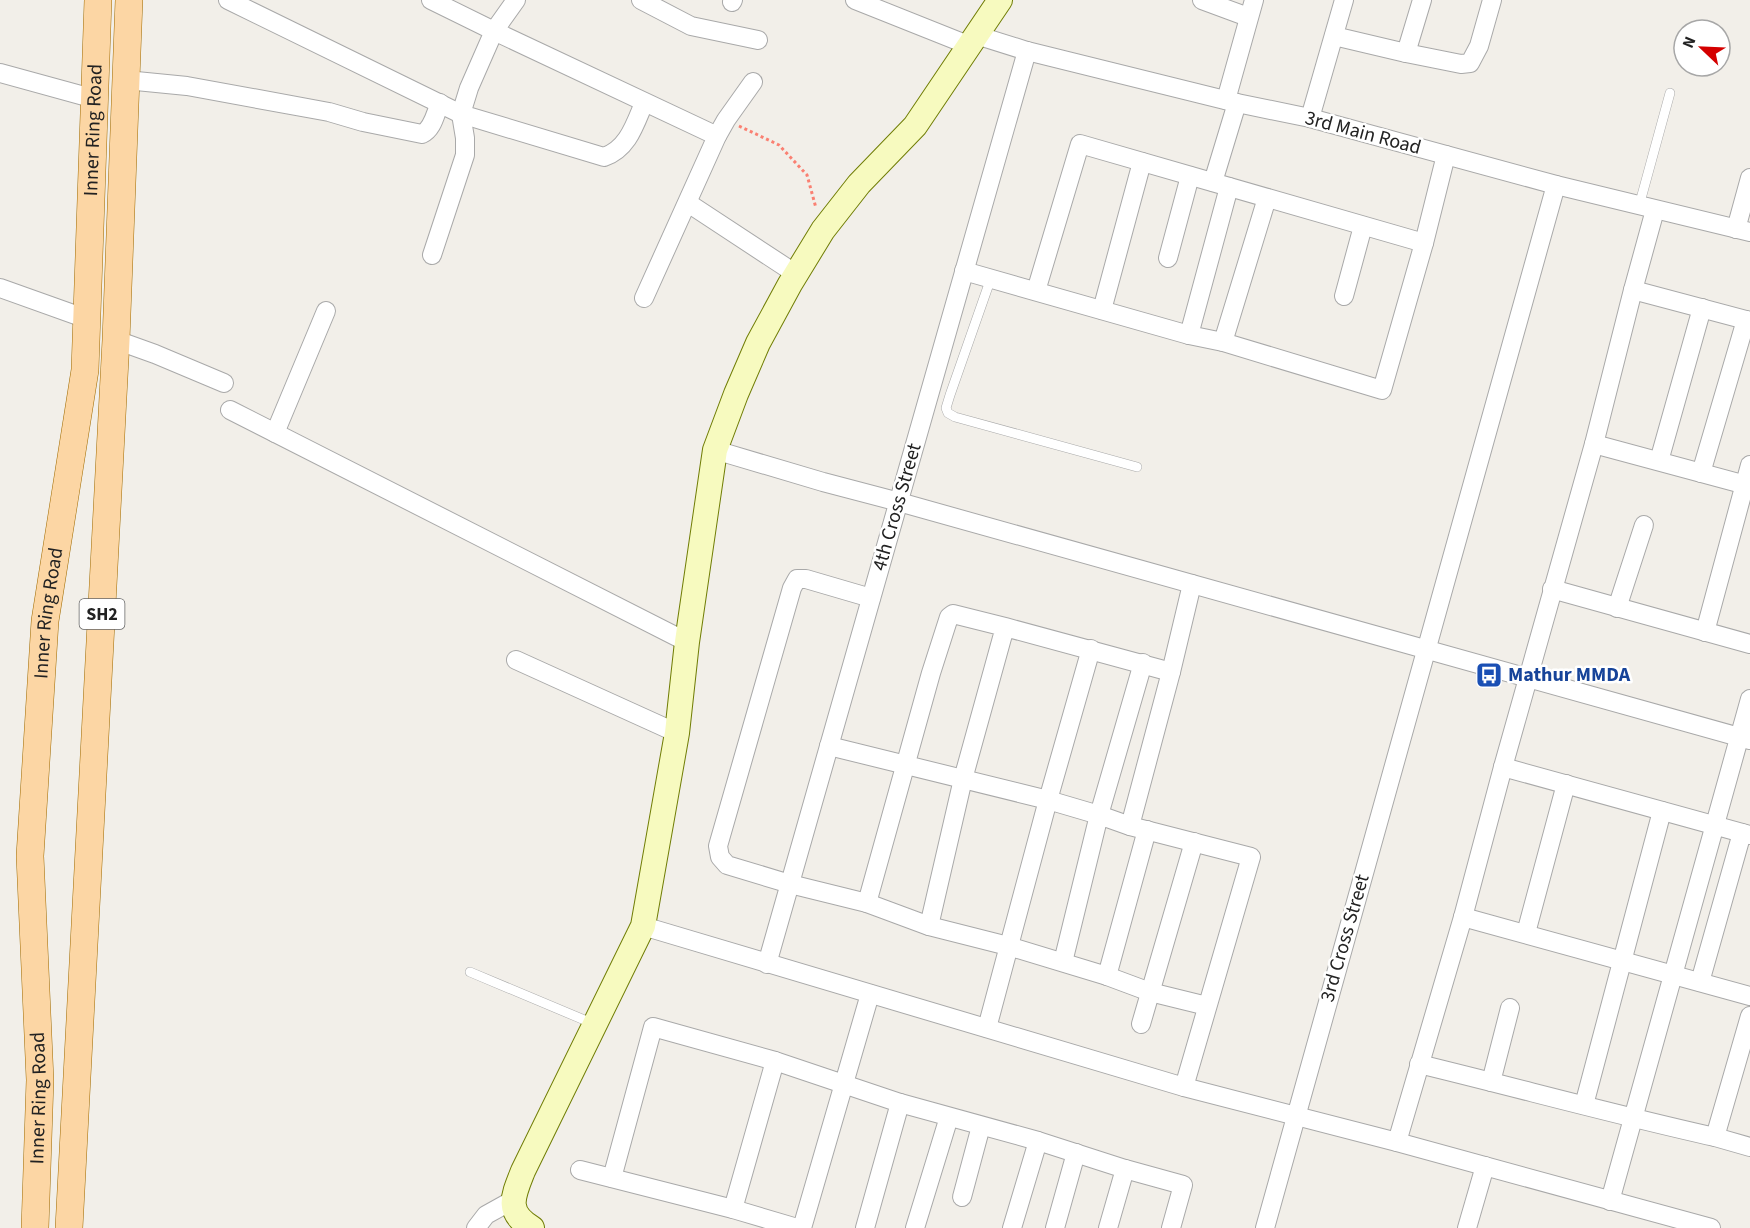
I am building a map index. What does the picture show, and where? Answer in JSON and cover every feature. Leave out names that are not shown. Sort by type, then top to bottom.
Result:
[{"type":"main road","name":"Inner Ring Road","points":[[35,1228],[40,1080],[30,856],[45,621],[85,370],[98,0]]},
{"type":"main road","name":"Inner Ring Road","points":[[69,1228],[116,340],[129,0]]},
{"type":"street","points":[[228,0],[461,114],[604,157],[614,154],[624,144],[644,103]]},
{"type":"street","points":[[431,0],[644,103],[721,128]]},
{"type":"street","points":[[432,255],[465,155],[461,114],[469,88],[494,32],[516,0]]},
{"type":"street","points":[[641,0],[691,26],[758,40]]},
{"type":"street","name":"3rd Main Road","points":[[855,0],[972,40],[1310,118],[1556,185],[1743,230]]},
{"type":"street","points":[[532,1228],[523,1222],[514,1209],[513,1196],[523,1171],[643,926],[677,733],[687,642],[715,450],[736,394],[754,353],[796,274],[823,230],[859,184],[915,126],[1000,0]]},
{"type":"street","points":[[1189,335],[1221,185],[1232,101],[1251,8],[1202,0]]},
{"type":"street","points":[[1310,118],[1344,0]]},
{"type":"street","points":[[1406,53],[1422,0]]},
{"type":"street","points":[[1334,36],[1461,64],[1470,63],[1479,46],[1492,0]]},
{"type":"street","name":"4th Cross Street","points":[[767,964],[1027,51]]},
{"type":"street","points":[[0,74],[95,99]]},
{"type":"street","points":[[126,80],[187,86],[329,112],[422,134],[430,128],[440,104]]},
{"type":"street","points":[[644,298],[721,128],[753,82]]},
{"type":"street","points":[[1036,291],[1080,144],[1424,243]]},
{"type":"street","points":[[964,271],[1189,335],[1223,342],[1382,390],[1424,243],[1446,155]]},
{"type":"street","points":[[1102,310],[1142,162]]},
{"type":"street","points":[[1168,258],[1190,176]]},
{"type":"street","points":[[1743,230],[1750,178]]},
{"type":"street","name":"3rd Cross Street","points":[[1264,1228],[1556,185]]},
{"type":"street","points":[[1223,342],[1267,198]]},
{"type":"street","points":[[688,204],[796,274]]},
{"type":"street","points":[[1397,1143],[1463,917],[1594,444],[1633,290],[1647,208]]},
{"type":"street","points":[[1344,296],[1363,226]]},
{"type":"street","points":[[0,288],[87,319]]},
{"type":"street","points":[[1633,290],[1748,321],[1701,472]]},
{"type":"street","points":[[1659,461],[1701,308]]},
{"type":"street","points":[[274,433],[326,311]]},
{"type":"street","points":[[116,340],[225,383]]},
{"type":"street","points":[[230,410],[687,642]]},
{"type":"street","points":[[1594,444],[1747,485]]},
{"type":"street","points":[[715,450],[1745,739]]},
{"type":"street","points":[[1705,632],[1747,485],[1750,465]]},
{"type":"street","points":[[1617,608],[1644,525]]},
{"type":"street","points":[[872,598],[806,579],[797,579],[792,588],[718,846],[720,857],[727,865],[790,884],[867,903],[929,926],[1008,946],[1107,976],[1150,992],[1207,1006]]},
{"type":"street","points":[[1107,976],[1192,584]]},
{"type":"street","points":[[1552,589],[1750,644]]},
{"type":"street","points":[[867,903],[949,616],[953,614],[1005,627],[1172,672]]},
{"type":"street","points":[[929,926],[963,779],[1005,627]]},
{"type":"street","points":[[987,1028],[1091,649]]},
{"type":"street","points":[[516,660],[677,733]]},
{"type":"street","points":[[1063,962],[1100,815],[1143,663]]},
{"type":"street","points":[[1610,1201],[1715,825],[1745,739],[1750,699]]},
{"type":"street","points":[[829,746],[1048,800],[1138,828],[1251,856],[1184,1087]]},
{"type":"street","points":[[1503,767],[1746,834],[1700,982]]},
{"type":"street","points":[[1526,933],[1566,784]]},
{"type":"street","points":[[1584,1105],[1662,811]]},
{"type":"street","points":[[1141,1024],[1194,842]]},
{"type":"street","points":[[1463,917],[1750,996]]},
{"type":"street","points":[[643,926],[1184,1087],[1712,1228]]},
{"type":"street","points":[[802,1228],[870,994]]},
{"type":"street","points":[[1491,1082],[1510,1008]]},
{"type":"street","points":[[1715,1137],[1750,1016]]},
{"type":"street","points":[[612,1178],[653,1027],[775,1061],[900,1103],[1038,1141],[1125,1170],[1183,1185],[1171,1228]]},
{"type":"street","points":[[734,1209],[775,1061]]},
{"type":"street","points":[[1419,1064],[1750,1147]]},
{"type":"street","points":[[864,1228],[900,1103]]},
{"type":"street","points":[[915,1228],[949,1117]]},
{"type":"street","points":[[962,1197],[981,1126]]},
{"type":"street","points":[[1012,1228],[1038,1141]]},
{"type":"street","points":[[1055,1228],[1076,1154]]},
{"type":"street","points":[[1467,1228],[1485,1166]]},
{"type":"street","points":[[580,1170],[734,1209],[797,1228]]},
{"type":"street","points":[[1108,1228],[1125,1170]]},
{"type":"street","points":[[476,1228],[486,1215],[513,1200]]},
{"type":"lane","points":[[1647,208],[1670,93]]},
{"type":"lane","points":[[991,278],[950,395],[946,408],[948,413],[951,416],[1137,467]]},
{"type":"lane","points":[[470,972],[594,1024]]},
{"type":"path","points":[[721,128],[779,145],[807,176],[823,230]]},
{"type":"place","name":"Mathur MMDA","points":[[1489,675]]}]
